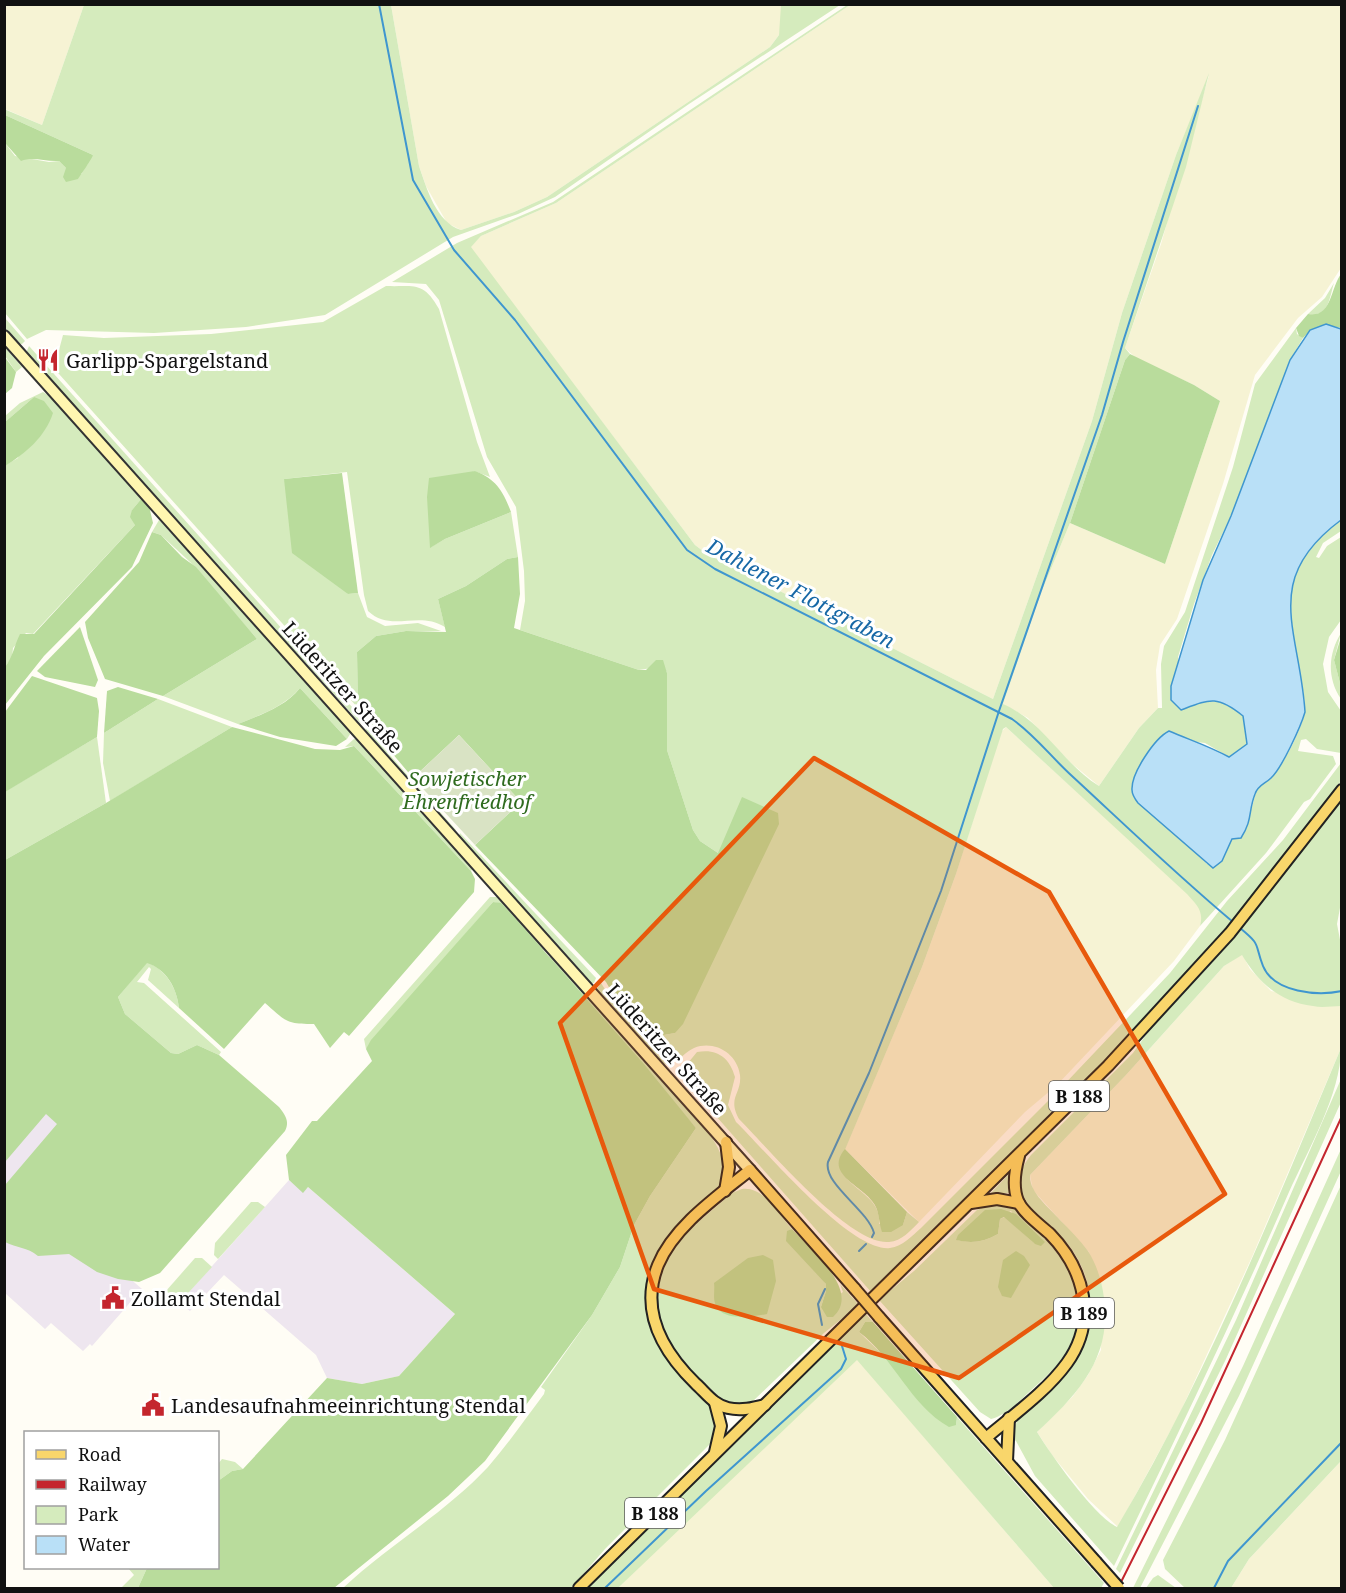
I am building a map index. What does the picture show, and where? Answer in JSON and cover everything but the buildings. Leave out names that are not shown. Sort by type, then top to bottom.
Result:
[{"type":"main road","name":"Lüderitzer Straße","points":[[4,336],[750,1170]]},
{"type":"main road","name":"B 188","points":[[765,1405],[1138,1035],[1230,933],[1341,790]]},
{"type":"main road","points":[[725,1191],[729,1167],[726,1142]]},
{"type":"main road","points":[[970,1203],[997,1199],[1019,1203],[1015,1179],[1019,1155]]},
{"type":"main road","points":[[765,1405],[737,1409],[715,1403],[680,1368],[664,1347],[655,1325],[651,1296],[657,1268],[669,1244],[750,1170],[1119,1588]]},
{"type":"main road","name":"B 189","points":[[986,1438],[1067,1363],[1078,1342],[1084,1313],[1082,1288],[1072,1262],[1057,1242],[1019,1203]]},
{"type":"main road","points":[[714,1455],[721,1426],[715,1403]]},
{"type":"main road","points":[[714,1455],[765,1405]]},
{"type":"main road","points":[[1007,1461],[1010,1418]]},
{"type":"main road","name":"B 188","points":[[579,1588],[714,1455]]},
{"type":"highlighted area","points":[[814,758],[1049,892],[1225,1194],[959,1378],[654,1289],[560,1023]]},
{"type":"shaded area","points":[[4,5],[84,5],[42,125],[5,109]]},
{"type":"shaded area","points":[[391,5],[781,5],[781,24],[779,35],[770,47],[547,197],[514,212],[461,230],[447,223],[426,186],[419,166]]},
{"type":"shaded area","points":[[850,5],[1341,5],[1341,268],[1322,297],[1298,318],[1255,375],[1223,484],[1177,619],[1160,645],[1156,670],[1158,708],[1139,728],[1099,786],[1071,763],[1028,718],[1003,704],[1041,593],[1070,523],[1165,564],[1220,401],[1194,385],[1136,358],[1125,348],[1161,244],[1209,75],[1176,155],[1122,313],[1092,421],[993,699],[707,554],[695,545],[470,247],[481,236],[556,203]]},
{"type":"shaded area","points":[[1006,727],[1188,894],[1199,907],[1203,917],[1200,926],[1174,961],[1057,1085],[1025,1112],[919,1222],[845,1149],[922,967],[956,874],[1001,732]]},
{"type":"shaded area","points":[[1242,954],[1250,969],[1271,991],[1341,1006],[1341,1048],[1252,1257],[1178,1417],[1118,1527],[1088,1499],[1052,1455],[1037,1432],[1073,1396],[1088,1375],[1101,1350],[1089,1252],[1033,1190],[1030,1175],[1126,1075],[1224,966]]},
{"type":"shaded area","points":[[47,1109],[67,1126],[20,1184],[142,1289],[92,1346],[90,1344],[83,1351],[51,1323],[45,1329],[5,1293],[5,1158]]},
{"type":"shaded area","points":[[289,1180],[303,1192],[308,1187],[455,1314],[399,1376],[362,1384],[327,1378],[316,1355],[224,1275],[190,1311],[179,1303]]},
{"type":"shaded area","points":[[857,1359],[1054,1588],[618,1588],[667,1539]]},
{"type":"shaded area","points":[[1341,1461],[1341,1588],[1231,1588],[1249,1559]]},
{"type":"green space","points":[[84,5],[391,5],[419,166],[429,194],[439,212],[452,226],[461,230],[514,212],[547,197],[770,47],[779,35],[781,5],[840,5],[689,104],[555,197],[518,214],[453,237],[325,315],[246,327],[154,333],[46,330],[27,339],[5,313],[5,143],[15,156],[49,162],[59,161],[66,168],[82,174],[83,166],[93,155],[5,115],[4,109],[42,125]]},
{"type":"green space","points":[[850,5],[556,203],[481,236],[471,247],[695,545],[707,554],[993,699],[1092,421],[1122,313],[1176,155],[1209,73],[1186,167],[1125,348],[1130,354],[1125,360],[1070,523],[1041,593],[1003,704],[1030,721],[1074,766],[1099,786],[1139,728],[1158,708],[1162,708],[1161,664],[1164,646],[1185,612],[1233,467],[1255,384],[1296,328],[1297,334],[1303,338],[1290,360],[1231,516],[1212,555],[1178,657],[1181,710],[1199,703],[1213,701],[1226,705],[1243,716],[1247,744],[1229,757],[1205,743],[1189,741],[1179,735],[1132,792],[1138,803],[1179,836],[1207,864],[1221,852],[1243,824],[1252,807],[1257,790],[1275,774],[1301,726],[1305,704],[1294,641],[1291,601],[1293,584],[1308,552],[1341,520],[1341,531],[1323,543],[1316,557],[1319,558],[1327,546],[1341,537],[1341,620],[1329,637],[1323,664],[1328,692],[1341,711],[1341,753],[1317,749],[1306,739],[1301,740],[1298,751],[1333,756],[1336,764],[1266,853],[1200,926],[1200,912],[1187,894],[1006,727],[1003,729],[956,874],[922,967],[839,1164],[848,1180],[875,1206],[879,1224],[903,1225],[907,1212],[919,1222],[902,1238],[889,1242],[873,1239],[853,1229],[832,1212],[789,1172],[739,1119],[734,1106],[740,1075],[738,1067],[729,1055],[717,1047],[702,1046],[694,1048],[670,1064],[647,1038],[675,1033],[718,853],[700,841],[693,830],[667,750],[667,673],[664,666],[639,670],[520,630],[525,601],[524,571],[516,507],[487,457],[439,300],[426,284],[392,282],[457,243],[553,202]]},
{"type":"green space","points":[[5,115],[93,155],[78,179],[66,182],[63,177],[66,168],[59,161],[30,159],[21,161],[5,143]]},
{"type":"green space","points":[[1341,274],[1341,328],[1320,326],[1303,338],[1299,336],[1296,328],[1308,314],[1322,312]]},
{"type":"green space","points":[[1334,283],[1324,310],[1320,313],[1308,314],[1325,298]]},
{"type":"green space","points":[[386,286],[417,287],[428,294],[439,309],[477,442],[490,477],[474,471],[431,547],[511,512],[518,557],[507,559],[466,586],[438,599],[445,627],[425,620],[395,621],[377,617],[368,611],[364,595],[347,472],[284,479],[348,594],[358,593],[367,617],[385,626],[418,623],[441,631],[406,631],[376,636],[357,652],[358,708],[42,355],[59,350],[63,335],[104,338],[211,334],[323,322]]},
{"type":"green space","points":[[5,318],[25,341],[22,344],[18,344],[5,328]]},
{"type":"green space","points":[[4,346],[22,367],[16,372],[5,356]]},
{"type":"green space","points":[[29,346],[352,707],[361,724],[26,353]]},
{"type":"green space","points":[[1130,354],[1194,385],[1220,401],[1165,564],[1070,523],[1125,360]]},
{"type":"green space","points":[[4,356],[16,372],[12,388],[5,394]]},
{"type":"green space","points":[[43,392],[54,399],[142,498],[132,510],[135,525],[33,634],[26,633],[13,648],[12,658],[5,667],[4,466],[18,458],[34,397],[5,422],[5,416],[20,403]]},
{"type":"green space","points":[[34,397],[44,401],[53,413],[50,422],[34,444],[5,466],[5,422]]},
{"type":"green space","points":[[475,471],[494,482],[511,512],[445,539],[430,548],[427,497],[429,478]]},
{"type":"green space","points":[[342,473],[358,593],[348,594],[292,553],[284,479]]},
{"type":"green space","points":[[142,498],[149,506],[153,523],[132,567],[44,656],[5,705],[5,667],[20,634],[34,634],[135,525],[130,517],[132,510]]},
{"type":"green space","points":[[159,520],[352,731],[347,739],[300,688],[279,705],[238,724],[163,696],[257,639],[190,562],[161,535],[152,532]]},
{"type":"green space","points":[[152,532],[161,535],[182,557],[196,567],[257,639],[163,696],[105,679],[88,638],[85,622],[139,562]]},
{"type":"green space","points":[[518,557],[520,594],[514,628],[639,670],[646,670],[656,660],[663,660],[667,673],[667,750],[693,830],[700,841],[718,853],[742,797],[778,813],[779,824],[683,1024],[675,1033],[647,1038],[620,1006],[606,982],[475,845],[521,802],[459,735],[413,778],[370,727],[358,708],[357,652],[376,636],[406,631],[446,632],[438,599],[466,586],[507,559]]},
{"type":"green space","points":[[80,627],[98,680],[95,687],[45,677],[37,671]]},
{"type":"green space","points":[[1341,633],[1334,660],[1341,687],[1341,699],[1333,683],[1331,666],[1334,649]]},
{"type":"green space","points":[[1341,637],[1341,687],[1334,660]]},
{"type":"green space","points":[[32,676],[97,698],[99,711],[97,737],[5,792],[5,712]]},
{"type":"green space","points":[[118,687],[158,699],[104,733],[107,691]]},
{"type":"green space","points":[[300,688],[347,739],[336,746],[280,737],[238,724],[280,705]]},
{"type":"green space","points":[[158,699],[232,727],[110,801],[103,763],[104,733]]},
{"type":"green space","points":[[232,727],[315,749],[340,750],[354,746],[471,871],[475,879],[474,892],[349,1036],[344,1032],[330,1048],[314,1024],[291,1022],[277,1014],[265,1003],[224,1049],[179,1008],[176,993],[169,980],[160,970],[147,963],[118,997],[125,1014],[171,1053],[178,1054],[197,1045],[219,1055],[279,1107],[285,1115],[287,1124],[285,1131],[160,1273],[139,1282],[118,1279],[97,1272],[69,1254],[38,1256],[5,1242],[5,1185],[57,1124],[46,1114],[5,1162],[5,860],[106,803]]},
{"type":"green space","points":[[366,728],[456,830],[454,831],[365,731]]},
{"type":"green space","name":"Sowjetischer Ehrenfriedhof","points":[[459,735],[521,802],[475,845],[413,778]]},
{"type":"green space","points":[[97,737],[106,803],[5,860],[4,792]]},
{"type":"green space","points":[[354,739],[360,740],[412,798],[412,803],[420,807],[474,866],[471,871],[354,746],[345,747]]},
{"type":"green space","points":[[1341,763],[1341,781],[1223,933],[1130,1036],[872,1293],[679,1074],[697,1052],[711,1052],[722,1056],[730,1065],[735,1077],[728,1105],[736,1122],[832,1218],[873,1245],[890,1248],[899,1245],[921,1228],[1058,1091],[1170,973],[1227,901],[1283,840]]},
{"type":"green space","points":[[1341,799],[1342,897],[1337,924],[1341,945],[1341,1006],[1323,1007],[1301,1004],[1280,995],[1255,974],[1242,955],[1224,966],[1126,1075],[1030,1175],[1036,1194],[1091,1256],[1102,1286],[1105,1319],[1103,1339],[1089,1373],[1066,1403],[1037,1432],[1085,1498],[1117,1527],[1150,1470],[1209,1352],[1264,1231],[1341,1048],[1336,1084],[1322,1122],[1114,1566],[1035,1476],[1016,1441],[1012,1438],[1021,1416],[1063,1375],[1080,1350],[1086,1337],[1090,1306],[1086,1277],[1076,1256],[1060,1236],[1029,1206],[1022,1194],[1020,1183],[1022,1170],[1031,1155],[1133,1053],[1148,1032],[1253,913]]},
{"type":"green space","points":[[460,833],[596,978],[594,983],[591,983],[459,836]]},
{"type":"green space","points":[[490,897],[498,897],[503,901],[544,945],[543,952],[501,904],[493,902],[366,1049],[364,1039]]},
{"type":"green space","points":[[493,902],[501,903],[643,1063],[696,1128],[650,1196],[634,1225],[620,1267],[592,1315],[485,1461],[448,1496],[334,1588],[138,1588],[147,1569],[219,1569],[219,1480],[232,1471],[243,1469],[327,1378],[362,1384],[399,1376],[455,1314],[308,1187],[303,1193],[289,1180],[286,1155],[312,1121],[317,1121],[372,1061],[366,1049],[371,1040]]},
{"type":"green space","points":[[547,956],[554,958],[701,1123],[717,1146],[722,1159],[724,1172],[722,1181],[716,1190],[700,1208],[672,1232],[659,1250],[649,1274],[646,1302],[651,1329],[663,1354],[714,1410],[716,1422],[712,1442],[605,1549],[571,1588],[343,1588],[471,1484],[510,1440],[544,1394],[545,1390],[541,1387],[592,1315],[620,1267],[634,1225],[650,1196],[696,1128]]},
{"type":"green space","points":[[147,962],[165,975],[176,993],[179,1008],[148,980],[151,969],[149,967],[137,982],[144,983],[221,1052],[219,1055],[197,1045],[178,1054],[171,1053],[125,1014],[118,997]]},
{"type":"green space","points":[[601,983],[617,1008],[667,1065],[659,1061],[596,990]]},
{"type":"green space","points":[[1341,1079],[1341,1102],[1226,1359],[1120,1573],[1116,1569],[1236,1320]]},
{"type":"green space","points":[[845,1149],[907,1212],[903,1225],[891,1232],[882,1232],[875,1204],[841,1172],[840,1158]]},
{"type":"green space","points":[[1341,1149],[1341,1171],[1239,1396],[1140,1588],[1133,1588],[1243,1366]]},
{"type":"green space","points":[[1010,1173],[1009,1193],[990,1194]]},
{"type":"green space","points":[[1341,1185],[1341,1461],[1249,1559],[1231,1588],[1185,1588],[1165,1569],[1163,1560],[1225,1440]]},
{"type":"green space","points":[[750,1189],[764,1197],[792,1229],[790,1230],[826,1284],[821,1307],[843,1292],[840,1284],[859,1305],[824,1333],[752,1402],[730,1404],[685,1366],[666,1339],[658,1317],[657,1294],[660,1273],[668,1255],[682,1236],[732,1193]]},
{"type":"green space","points":[[251,1202],[258,1202],[265,1207],[218,1259],[214,1255],[215,1243]]},
{"type":"green space","points":[[994,1202],[1012,1206],[1039,1232],[1070,1273],[1078,1294],[1080,1316],[1074,1338],[1061,1360],[1016,1404],[998,1417],[991,1419],[980,1412],[879,1300],[914,1271],[977,1210]],"holes":[[[1011,1211],[1035,1244],[1005,1217],[1000,1219],[998,1234],[993,1237],[973,1242],[957,1240]]]},
{"type":"green space","points":[[1001,1209],[1016,1214],[1045,1242],[1041,1246],[1035,1244],[1004,1217],[1000,1219],[998,1234],[993,1237],[973,1242],[956,1240],[958,1235],[985,1210]]},
{"type":"green space","points":[[792,1229],[821,1259],[838,1283],[841,1295],[840,1307],[833,1317],[827,1317],[821,1307],[826,1284],[786,1241],[787,1231]]},
{"type":"green space","points":[[1016,1251],[1024,1256],[1030,1265],[1011,1298],[1002,1296],[998,1287],[1003,1260]]},
{"type":"green space","points":[[763,1255],[773,1260],[776,1281],[767,1314],[738,1317],[723,1313],[715,1303],[714,1283],[748,1258]]},
{"type":"green space","points":[[195,1258],[202,1258],[212,1267],[179,1303],[166,1291]]},
{"type":"green space","points":[[865,1313],[873,1322],[865,1322],[859,1332],[956,1425],[957,1417],[1104,1583],[1101,1588],[1054,1588],[857,1360],[618,1588],[586,1588]]},
{"type":"green space","points":[[865,1322],[873,1322],[957,1417],[956,1425],[949,1427],[923,1407],[882,1355],[859,1332]]},
{"type":"green space","points":[[222,1459],[235,1462],[243,1469],[232,1471],[219,1480],[219,1463]]},
{"type":"green space","points":[[129,1569],[147,1569],[138,1588],[121,1588],[134,1575]]},
{"type":"green space","points":[[1158,1575],[1176,1588],[1146,1588]]},
{"type":"water","points":[[1326,324],[1341,329],[1341,520],[1316,542],[1300,564],[1293,585],[1291,608],[1293,631],[1305,712],[1280,765],[1271,778],[1256,791],[1247,826],[1241,838],[1232,839],[1222,861],[1213,868],[1138,803],[1132,790],[1133,783],[1145,757],[1157,741],[1169,731],[1229,757],[1247,744],[1243,716],[1234,709],[1213,701],[1199,703],[1181,710],[1171,700],[1171,686],[1203,580],[1231,516],[1290,360],[1310,330]]},
{"type":"waterway","name":"Dahlener Flottgraben","points":[[379,4],[413,180],[454,250],[515,320],[687,550],[715,569],[1012,719],[1192,887],[1233,922]]},
{"type":"waterway","points":[[872,1237],[874,1233],[864,1215],[832,1179],[828,1170],[828,1162],[869,1073],[941,891],[999,711],[1102,415],[1198,106]]},
{"type":"waterway","name":"Dahlener Flottgraben","points":[[1240,928],[1255,942],[1263,966],[1277,982],[1309,992],[1342,991]]},
{"type":"waterway","points":[[859,1251],[866,1244]]},
{"type":"waterway","points":[[822,1325],[818,1304],[825,1289]]},
{"type":"waterway","points":[[605,1588],[706,1491],[841,1369],[846,1359],[842,1346]]},
{"type":"waterway","points":[[1214,1588],[1228,1561],[1342,1442]]},
{"type":"railway","points":[[1118,1588],[1201,1423],[1342,1116]]},
{"type":"place","name":"Garlipp-Spargelstand","points":[[48,360]]},
{"type":"place","name":"Zollamt Stendal","points":[[113,1298]]},
{"type":"place","name":"Landesaufnahmeeinrichtung Stendal","points":[[153,1405]]}]
